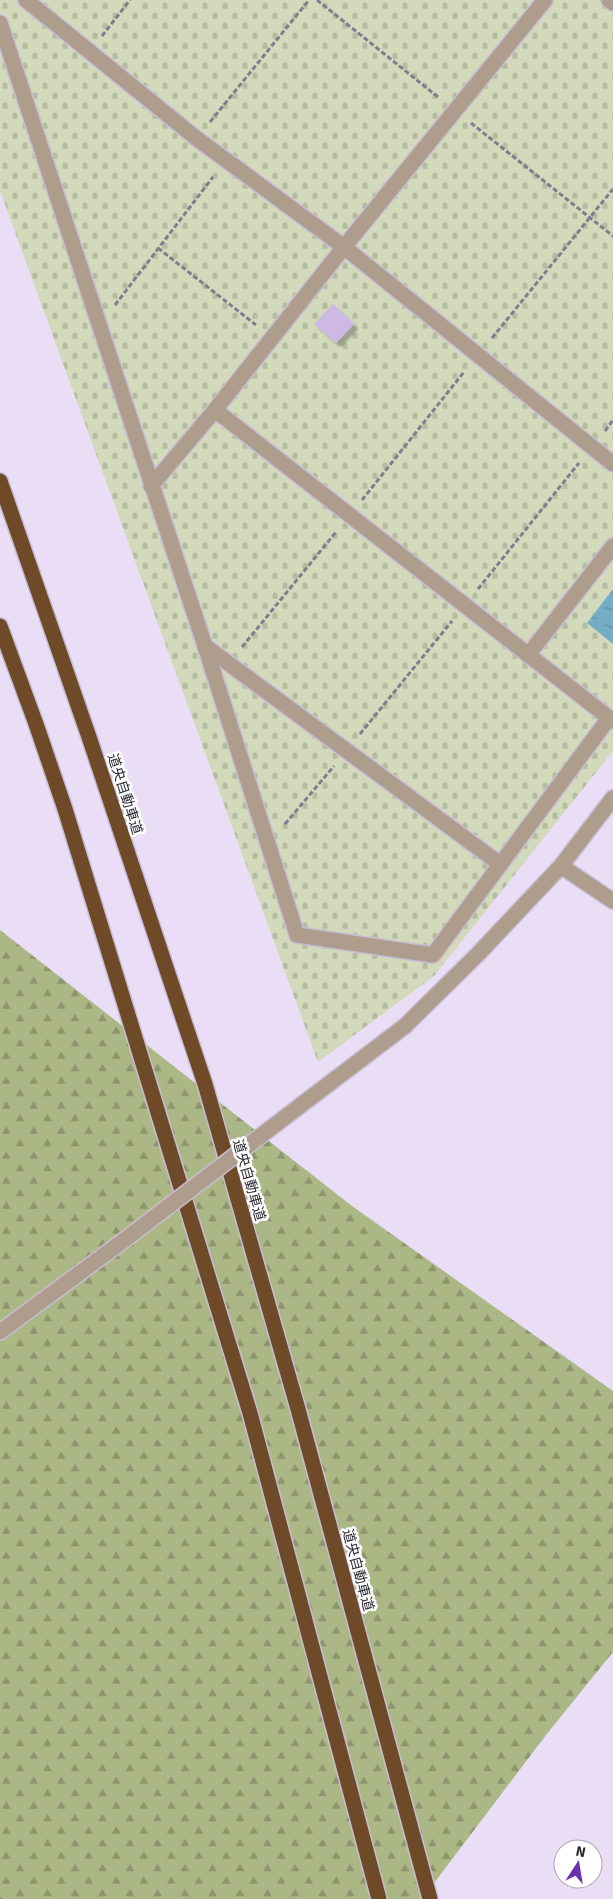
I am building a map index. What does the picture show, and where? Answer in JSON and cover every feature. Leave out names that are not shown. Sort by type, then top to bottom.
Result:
[{"type":"highway","name":"道央自動車道","points":[[0,481],[90,737],[205,1084],[298,1409],[430,1899]]},
{"type":"highway","points":[[0,626],[68,819],[250,1414],[379,1899]]},
{"type":"street","points":[[26,0],[196,138],[344,247],[613,464]]},
{"type":"street","points":[[151,486],[215,410],[344,247],[545,0]]},
{"type":"street","points":[[609,0],[613,3]]},
{"type":"street","points":[[0,23],[205,646],[297,936],[433,955],[500,864],[611,720],[215,410]]},
{"type":"street","points":[[528,655],[613,546]]},
{"type":"street","points":[[205,646],[500,864]]},
{"type":"street","points":[[0,1332],[127,1238],[405,1026],[479,953],[561,866],[613,798]]},
{"type":"street","points":[[561,866],[613,901]]},
{"type":"path","points":[[90,52],[130,0]]},
{"type":"path","points":[[196,138],[309,0]]},
{"type":"path","points":[[99,326],[226,160]]},
{"type":"path","points":[[229,664],[613,189]]},
{"type":"path","points":[[158,248],[272,338]]},
{"type":"path","points":[[268,844],[347,751],[613,420]]},
{"type":"green space","points":[[0,0],[613,0],[613,751],[434,976],[318,1062],[0,191]]},
{"type":"green space","points":[[0,930],[352,1206],[613,1391],[613,1652],[546,1735],[422,1899],[0,1899]]},
{"type":"water","points":[[613,589],[613,644],[587,623]]},
{"type":"building","points":[[333,304],[354,324],[336,343],[314,324]]}]
